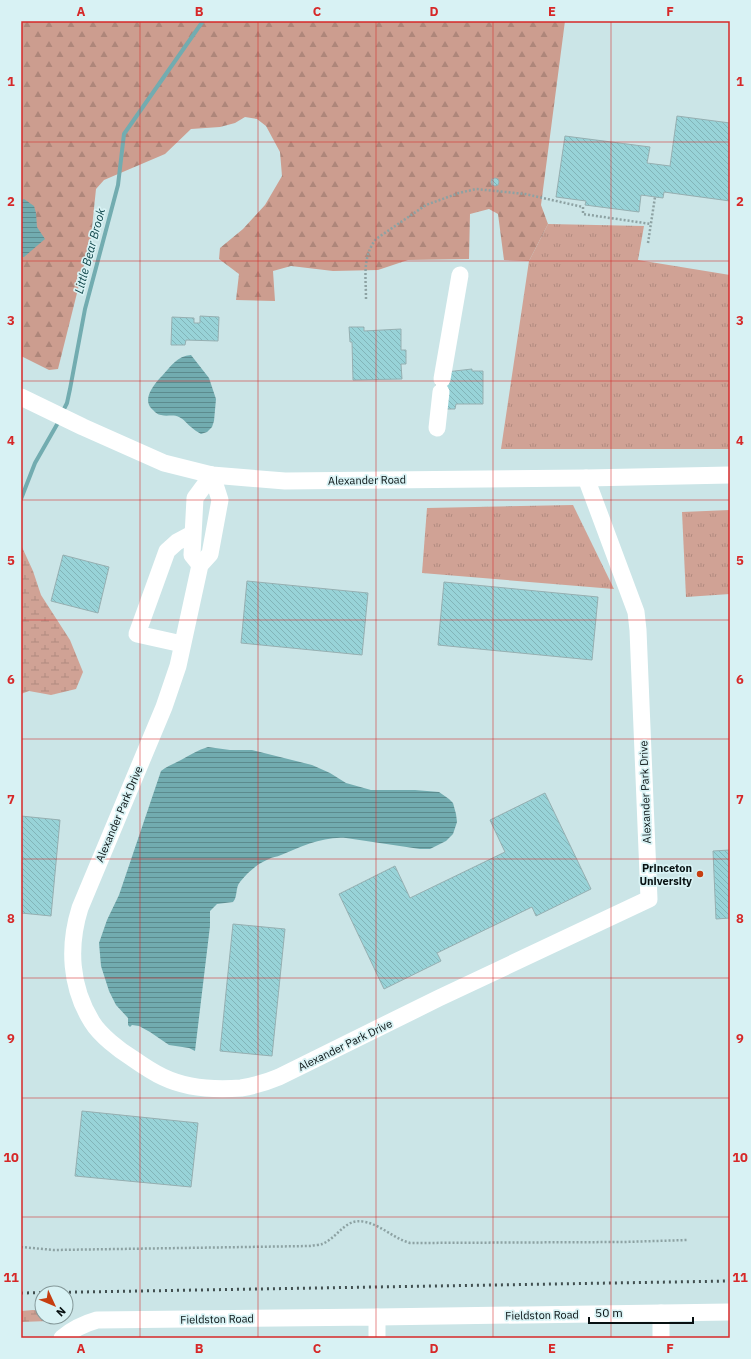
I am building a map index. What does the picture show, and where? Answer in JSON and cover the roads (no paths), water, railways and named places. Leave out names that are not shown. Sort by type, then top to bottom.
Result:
[{"type":"street","points":[[437,428],[441,385],[460,276]]},
{"type":"street","name":"Alexander Road","points":[[28,400],[83,428],[164,463],[212,475],[285,481],[730,475]]},
{"type":"street","points":[[200,565],[192,555],[195,498],[212,475]]},
{"type":"street","name":"Alexander Park Drive","points":[[212,475],[220,500],[210,554],[200,565],[178,666],[164,707],[80,908],[74,925],[72,964],[76,985],[92,1023],[123,1053],[163,1077],[183,1084],[205,1087],[241,1088],[260,1084],[279,1077],[440,998],[649,899],[636,612],[586,478]]},
{"type":"street","points":[[182,644],[136,634],[167,551],[177,542],[192,534]]},
{"type":"street","name":"Fieldston Road","points":[[62,1338],[70,1331],[83,1324],[97,1320],[730,1312]]},
{"type":"street","points":[[661,1313],[661,1338]]},
{"type":"street","points":[[377,1317],[377,1338]]},
{"type":"water","points":[[24,199],[34,206],[37,227],[45,239],[24,257],[21,257],[21,200]]},
{"type":"water","points":[[191,355],[209,378],[216,399],[212,427],[207,432],[201,434],[179,417],[163,416],[158,414],[148,402],[148,397],[152,388],[171,365],[182,357]]},
{"type":"water","points":[[208,747],[230,750],[252,750],[312,765],[330,773],[346,783],[371,790],[415,790],[439,792],[453,803],[457,822],[453,834],[446,841],[430,849],[420,849],[346,838],[321,840],[270,858],[246,875],[238,884],[236,897],[233,902],[217,904],[210,911],[210,926],[195,1051],[189,1048],[169,1045],[139,1026],[132,1025],[130,1027],[128,1025],[128,1018],[116,1005],[109,991],[101,966],[99,943],[107,920],[119,895],[161,771],[168,766]]},
{"type":"waterway","name":"Little Bear Brook","points":[[62,413],[67,403],[85,309],[118,185],[124,134],[203,21]]},
{"type":"waterway","name":"Little Bear Brook","points":[[21,499],[35,463],[59,421]]},
{"type":"railway","points":[[21,1293],[730,1281]]},
{"type":"place","name":"Princeton University","points":[[700,874]]}]
